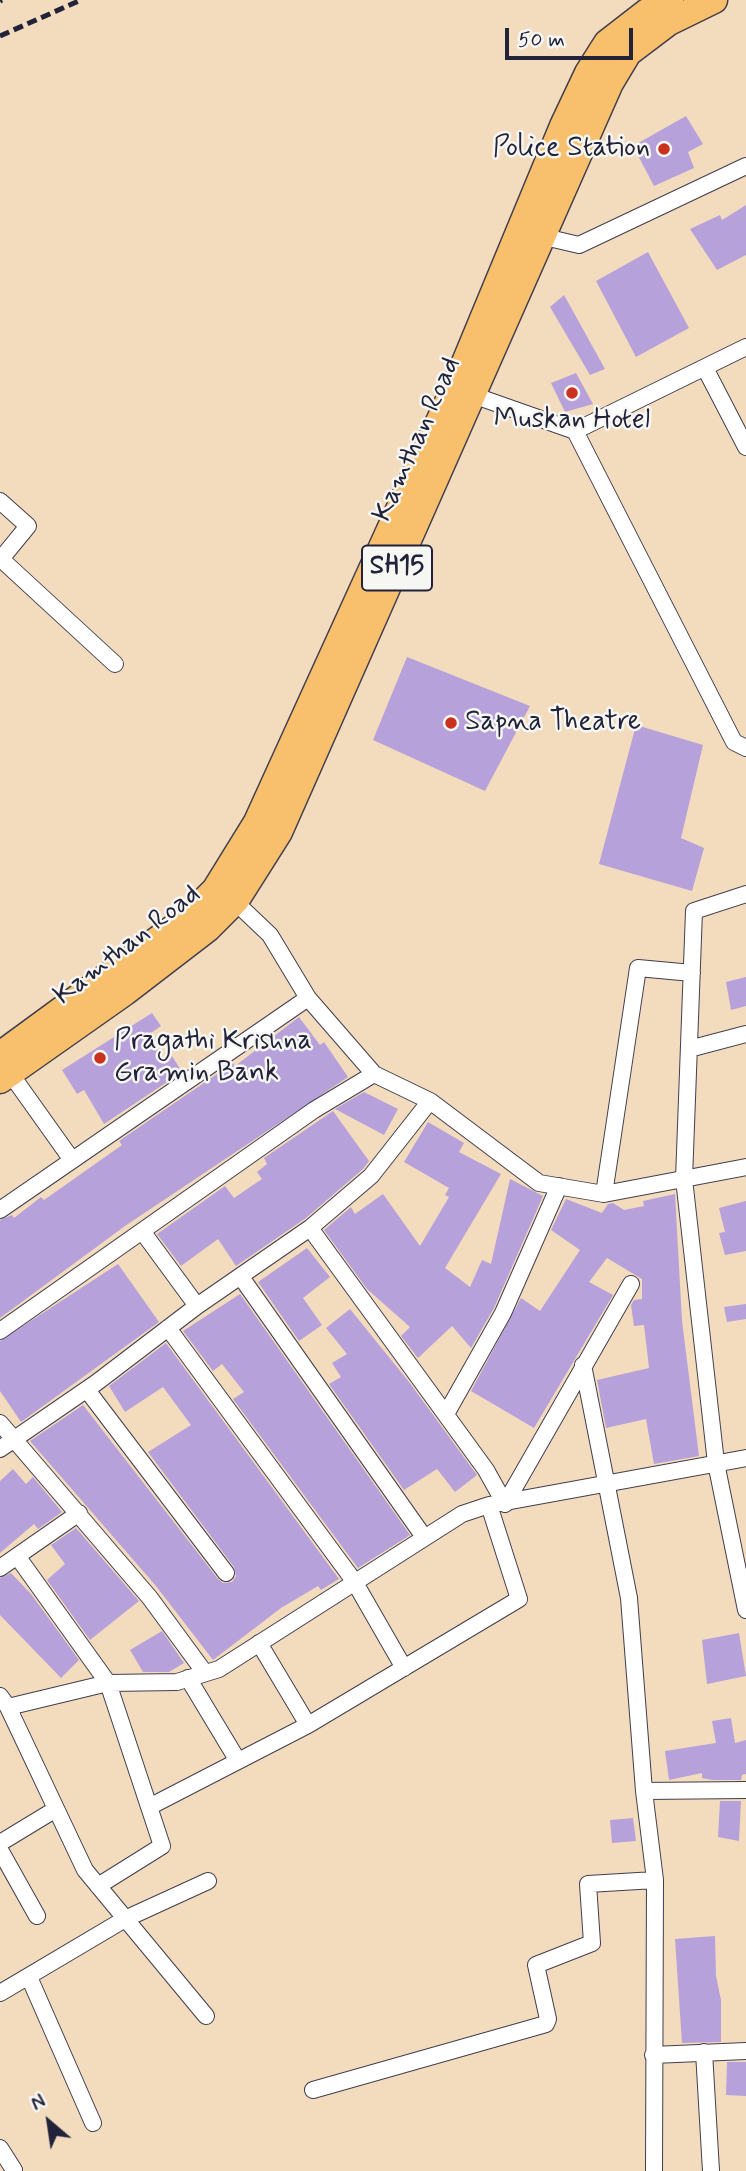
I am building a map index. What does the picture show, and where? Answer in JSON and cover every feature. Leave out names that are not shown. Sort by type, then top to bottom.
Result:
[{"type":"main road","name":"Kamthan Road","points":[[531,234],[563,126],[607,43],[647,12],[670,0]]},
{"type":"main road","name":"Kamthan Road","points":[[3,1069],[186,919],[226,895],[257,822],[332,684],[464,392],[531,234],[628,53],[669,22],[714,0]]},
{"type":"street","points":[[531,234],[579,245],[746,166]]},
{"type":"street","points":[[575,431],[746,347]]},
{"type":"street","points":[[705,368],[746,447]]},
{"type":"street","points":[[464,392],[575,431],[742,742]]},
{"type":"street","points":[[0,501],[28,526],[1,560],[115,664]]},
{"type":"street","points":[[746,894],[694,911],[684,1179],[716,1462],[746,1610]]},
{"type":"street","points":[[226,895],[270,935],[307,998],[374,1074],[430,1101],[539,1183],[604,1194],[746,1167]]},
{"type":"street","points":[[604,1194],[638,968],[692,973]]},
{"type":"street","points":[[0,1210],[307,998]]},
{"type":"street","points":[[689,1049],[746,1034]]},
{"type":"street","points":[[3,1069],[72,1160]]},
{"type":"street","points":[[0,1331],[314,1110],[374,1074]]},
{"type":"street","points":[[0,1449],[87,1390],[197,1306],[310,1228],[371,1176],[430,1101]]},
{"type":"street","points":[[446,1414],[503,1313],[559,1186]]},
{"type":"street","points":[[149,1807],[308,1725],[519,1599],[497,1504],[486,1470],[310,1228]]},
{"type":"street","points":[[142,1231],[197,1306]]},
{"type":"street","points":[[241,1277],[424,1537]]},
{"type":"street","points":[[497,1504],[632,1284]]},
{"type":"street","points":[[168,1328],[354,1581],[404,1668]]},
{"type":"street","points":[[583,1365],[629,1598],[644,1791],[655,1880],[654,2171]]},
{"type":"street","points":[[87,1390],[226,1573]]},
{"type":"street","points":[[0,1423],[15,1437],[173,1627],[205,1674]]},
{"type":"street","points":[[205,2015],[85,1870],[4,1701],[108,1683],[177,1682],[205,1674],[219,1669],[461,1514],[497,1504],[606,1486],[746,1458]]},
{"type":"street","points":[[0,1568],[79,1513]]},
{"type":"street","points":[[17,1556],[108,1683],[162,1846],[98,1886]]},
{"type":"street","points":[[259,1643],[308,1725]]},
{"type":"street","points":[[188,1678],[238,1761]]},
{"type":"street","points":[[644,1791],[746,1790]]},
{"type":"street","points":[[0,1843],[56,1809]]},
{"type":"street","points":[[0,1850],[37,1916]]},
{"type":"street","points":[[313,2091],[546,2024],[548,2019],[536,1965],[592,1944],[588,1884],[655,1880]]},
{"type":"street","points":[[0,1993],[125,1919],[208,1881]]},
{"type":"street","points":[[29,1977],[93,2123]]},
{"type":"street","points":[[653,2054],[746,2051]]},
{"type":"street","points":[[704,2052],[710,2171]]},
{"type":"street","points":[[0,2148],[14,2170]]},
{"type":"building","name":"Police Station","points":[[686,116],[703,144],[688,152],[694,168],[654,186],[633,146]]},
{"type":"building","points":[[746,205],[746,255],[717,270],[690,229],[720,215],[722,220]]},
{"type":"building","points":[[648,252],[689,328],[636,357],[596,281]]},
{"type":"building","points":[[564,295],[605,369],[590,375],[550,307]]},
{"type":"building","name":"Muskan Hotel","points":[[576,373],[593,404],[565,412],[551,383]]},
{"type":"building","name":"Sapna Theatre","points":[[407,657],[530,706],[485,791],[373,740]]},
{"type":"building","points":[[636,725],[703,745],[681,838],[704,848],[692,891],[599,864]]},
{"type":"building","points":[[746,977],[746,1006],[731,1010],[726,982]]},
{"type":"building","points":[[152,1013],[161,1026],[148,1035],[166,1062],[172,1056],[182,1072],[104,1124],[84,1090],[77,1094],[62,1070]]},
{"type":"building","points":[[299,1017],[320,1045],[324,1042],[348,1077],[125,1226],[0,1318],[0,1220],[12,1215],[14,1218],[41,1197],[44,1200],[122,1145],[119,1141],[233,1063],[235,1066]]},
{"type":"building","points":[[364,1092],[398,1109],[384,1135],[335,1109]]},
{"type":"building","points":[[333,1111],[369,1161],[363,1169],[306,1218],[236,1266],[218,1239],[181,1266],[157,1234],[225,1186],[234,1198],[262,1179],[257,1172],[267,1164],[264,1158]]},
{"type":"building","points":[[428,1122],[464,1143],[459,1152],[501,1174],[445,1268],[470,1287],[482,1260],[491,1264],[510,1179],[543,1196],[494,1308],[471,1348],[452,1326],[418,1358],[401,1336],[410,1327],[367,1289],[324,1230],[351,1207],[355,1214],[383,1194],[420,1246],[449,1197],[445,1195],[449,1188],[404,1162]]},
{"type":"building","points":[[675,1194],[682,1321],[699,1456],[654,1464],[646,1419],[606,1428],[597,1380],[649,1368],[644,1325],[634,1326],[631,1305],[634,1300],[642,1299],[642,1279],[607,1258],[589,1282],[613,1295],[534,1428],[471,1391],[521,1298],[540,1311],[580,1250],[551,1230],[566,1199],[602,1213],[608,1204],[613,1203],[624,1210],[644,1206],[643,1201]]},
{"type":"building","points":[[746,1201],[746,1251],[725,1255],[719,1233],[725,1232],[719,1208]]},
{"type":"building","points":[[307,1248],[330,1277],[303,1298],[322,1325],[299,1341],[258,1282]]},
{"type":"building","points":[[118,1264],[159,1322],[21,1422],[0,1391],[0,1341]]},
{"type":"building","points":[[240,1294],[410,1535],[358,1568],[233,1399],[244,1392],[222,1364],[213,1371],[183,1331]]},
{"type":"building","points":[[746,1304],[746,1319],[727,1322],[724,1307]]},
{"type":"building","points":[[350,1309],[409,1382],[477,1475],[455,1492],[437,1469],[404,1490],[329,1384],[341,1377],[332,1363],[347,1354],[326,1328]]},
{"type":"building","points":[[166,1343],[339,1579],[321,1590],[318,1586],[281,1608],[213,1660],[156,1586],[30,1441],[83,1405],[218,1579],[223,1583],[232,1582],[236,1576],[234,1567],[148,1452],[191,1425],[163,1387],[125,1412],[109,1386]]},
{"type":"building","points":[[13,1469],[26,1484],[33,1477],[62,1512],[38,1529],[34,1524],[0,1553],[0,1481]]},
{"type":"building","points":[[76,1528],[139,1601],[90,1640],[47,1580],[65,1564],[51,1545]]},
{"type":"building","points":[[11,1573],[31,1594],[79,1660],[61,1678],[0,1615],[0,1578]]},
{"type":"building","points":[[162,1631],[184,1663],[169,1672],[143,1672],[130,1650]]},
{"type":"building","points":[[739,1633],[746,1676],[707,1684],[702,1640]]},
{"type":"building","points":[[731,1718],[735,1743],[746,1740],[746,1774],[742,1775],[741,1780],[712,1780],[702,1778],[702,1773],[669,1780],[665,1751],[716,1743],[712,1721]]},
{"type":"building","points":[[720,1801],[741,1801],[739,1841],[718,1837]]},
{"type":"building","points":[[633,1818],[636,1841],[612,1843],[610,1820]]},
{"type":"building","points":[[715,1936],[716,1976],[721,2000],[721,2042],[682,2043],[675,1939]]},
{"type":"building","points":[[727,2062],[746,2062],[746,2096],[726,2095]]},
{"type":"railway","points":[[0,36],[81,0]]},
{"type":"place","name":"Police Station","points":[[664,149]]},
{"type":"place","name":"Muskan Hotel","points":[[572,393]]},
{"type":"place","name":"Sapna Theatre","points":[[451,723]]},
{"type":"place","name":"Pragathi Krishna Gramin Bank","points":[[100,1058]]}]
